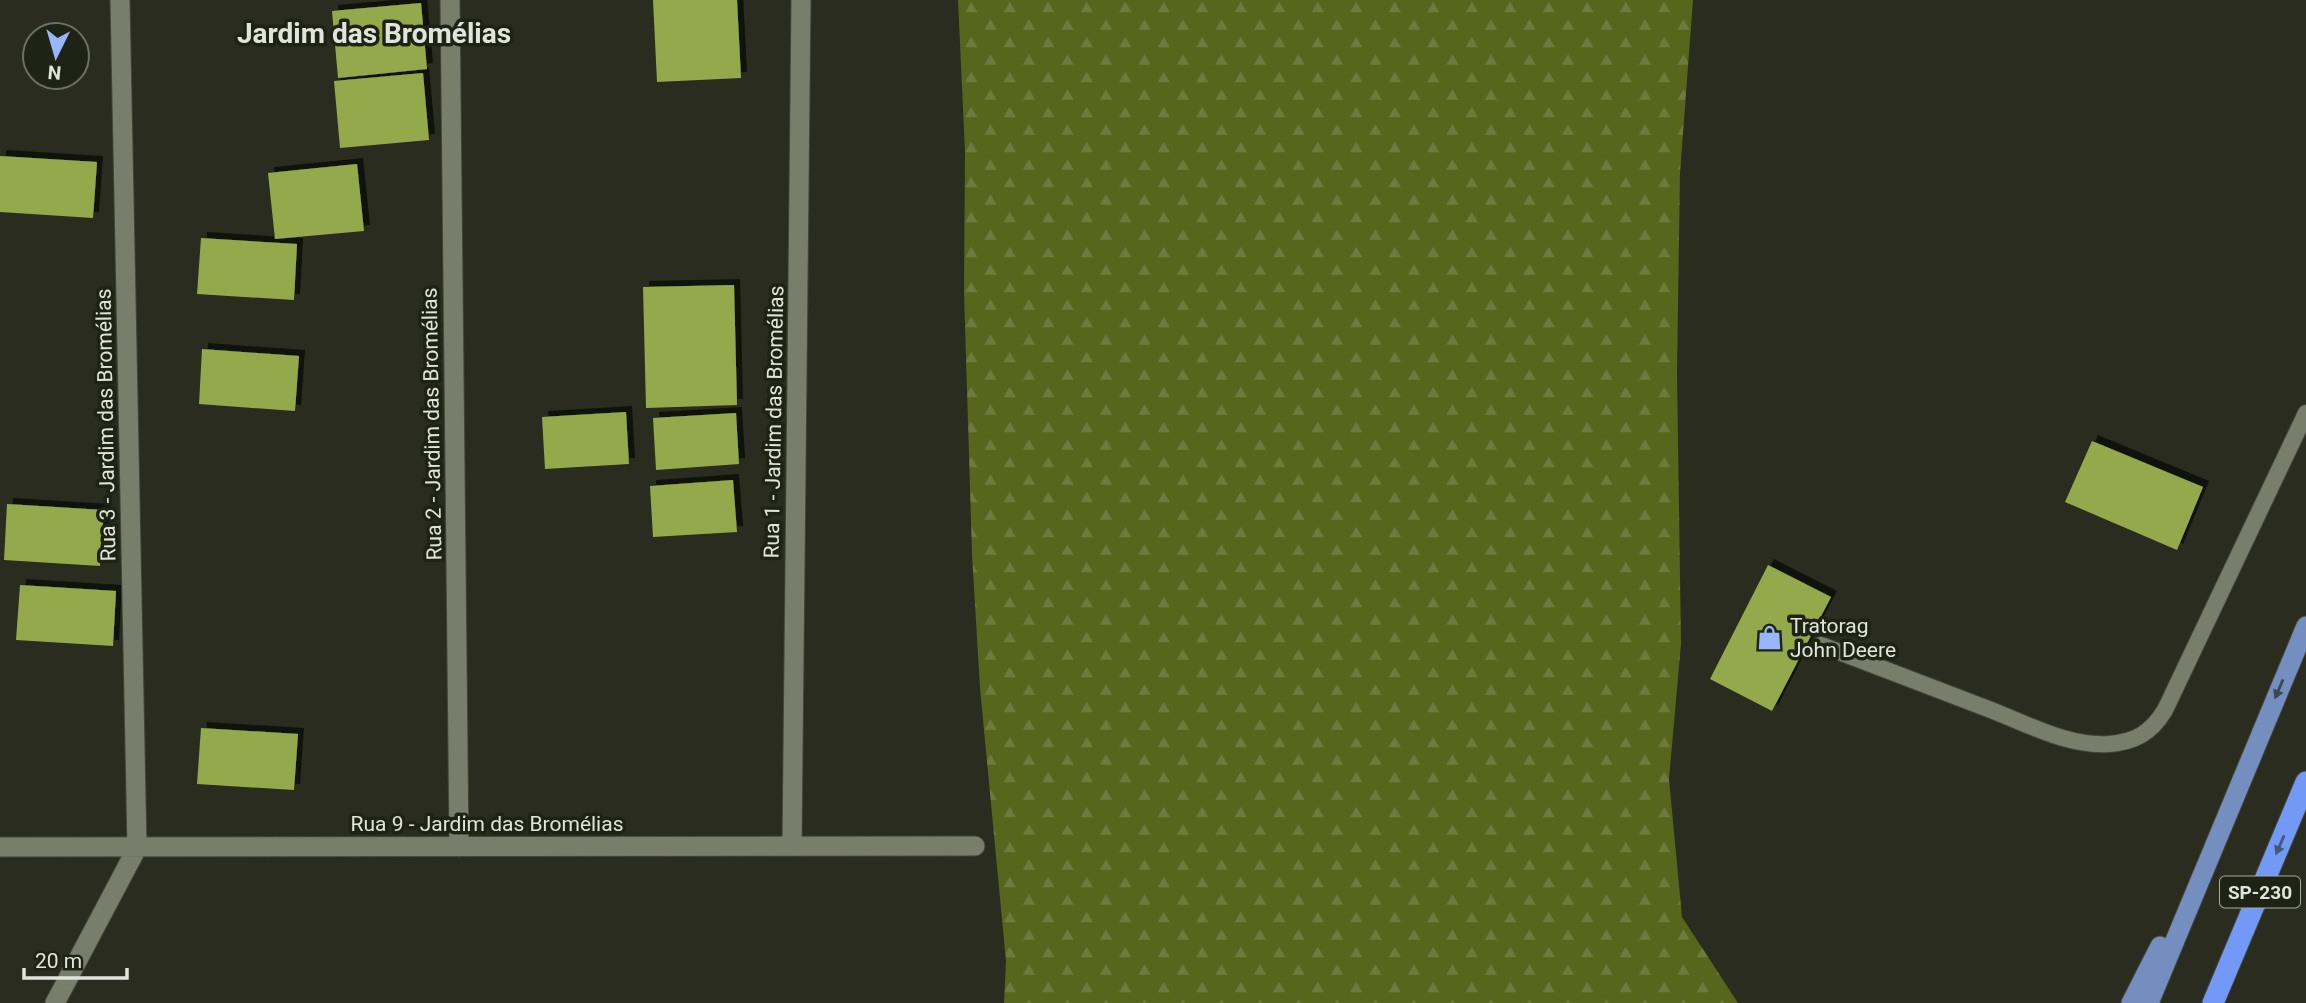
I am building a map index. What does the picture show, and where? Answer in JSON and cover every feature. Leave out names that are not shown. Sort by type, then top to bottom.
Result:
[{"type":"highway","name":"SP-230","points":[[2214,1003],[2306,782]]},
{"type":"main road","points":[[2149,1003],[2306,626]]},
{"type":"main road","points":[[2131,1003],[2227,814]]},
{"type":"street","name":"Rua 3 - Jardim das Bromélias","points":[[120,0],[137,848]]},
{"type":"street","name":"Rua 2 - Jardim das Bromélias","points":[[450,0],[459,847]]},
{"type":"street","name":"Rua 1 - Jardim das Bromélias","points":[[792,845],[801,0]]},
{"type":"street","name":"Rua 9 - Jardim das Bromélias","points":[[0,847],[975,846]]},
{"type":"street","points":[[54,1003],[137,848]]},
{"type":"lane","points":[[1821,645],[2060,736],[2106,744],[2144,735],[2165,710],[2306,414]]},
{"type":"green space","points":[[958,0],[1693,0],[1680,173],[1677,373],[1681,644],[1669,779],[1682,917],[1738,1003],[1004,1003],[1006,961],[980,688],[972,554],[964,292],[965,152]]},
{"type":"building","points":[[653,0],[737,0],[741,78],[657,82]]},
{"type":"building","points":[[421,3],[427,69],[338,78],[332,11]]},
{"type":"building","points":[[423,73],[429,140],[340,148],[334,81]]},
{"type":"building","points":[[0,156],[97,162],[93,218],[0,212]]},
{"type":"building","points":[[357,164],[364,231],[275,239],[268,173]]},
{"type":"building","points":[[201,238],[297,244],[294,300],[197,294]]},
{"type":"building","points":[[734,285],[737,405],[646,408],[643,287]]},
{"type":"building","points":[[202,349],[299,356],[295,411],[199,404]]},
{"type":"building","points":[[626,412],[629,464],[545,469],[542,417]]},
{"type":"building","points":[[736,413],[739,464],[656,470],[653,418]]},
{"type":"building","points":[[2092,441],[2203,487],[2177,550],[2065,502]]},
{"type":"building","points":[[733,480],[737,532],[653,537],[650,486]]},
{"type":"building","points":[[7,504],[104,510],[100,566],[4,560]]},
{"type":"building","name":"Tratorag John Deere","points":[[1768,565],[1831,597],[1772,711],[1710,679]]},
{"type":"building","points":[[20,585],[116,591],[113,646],[16,640]]},
{"type":"building","points":[[201,728],[298,734],[294,790],[197,784]]},
{"type":"place","name":"Tratorag John Deere","points":[[1770,638]]},
{"type":"district","name":"Jardim das Bromélias","points":[[374,33]]}]
